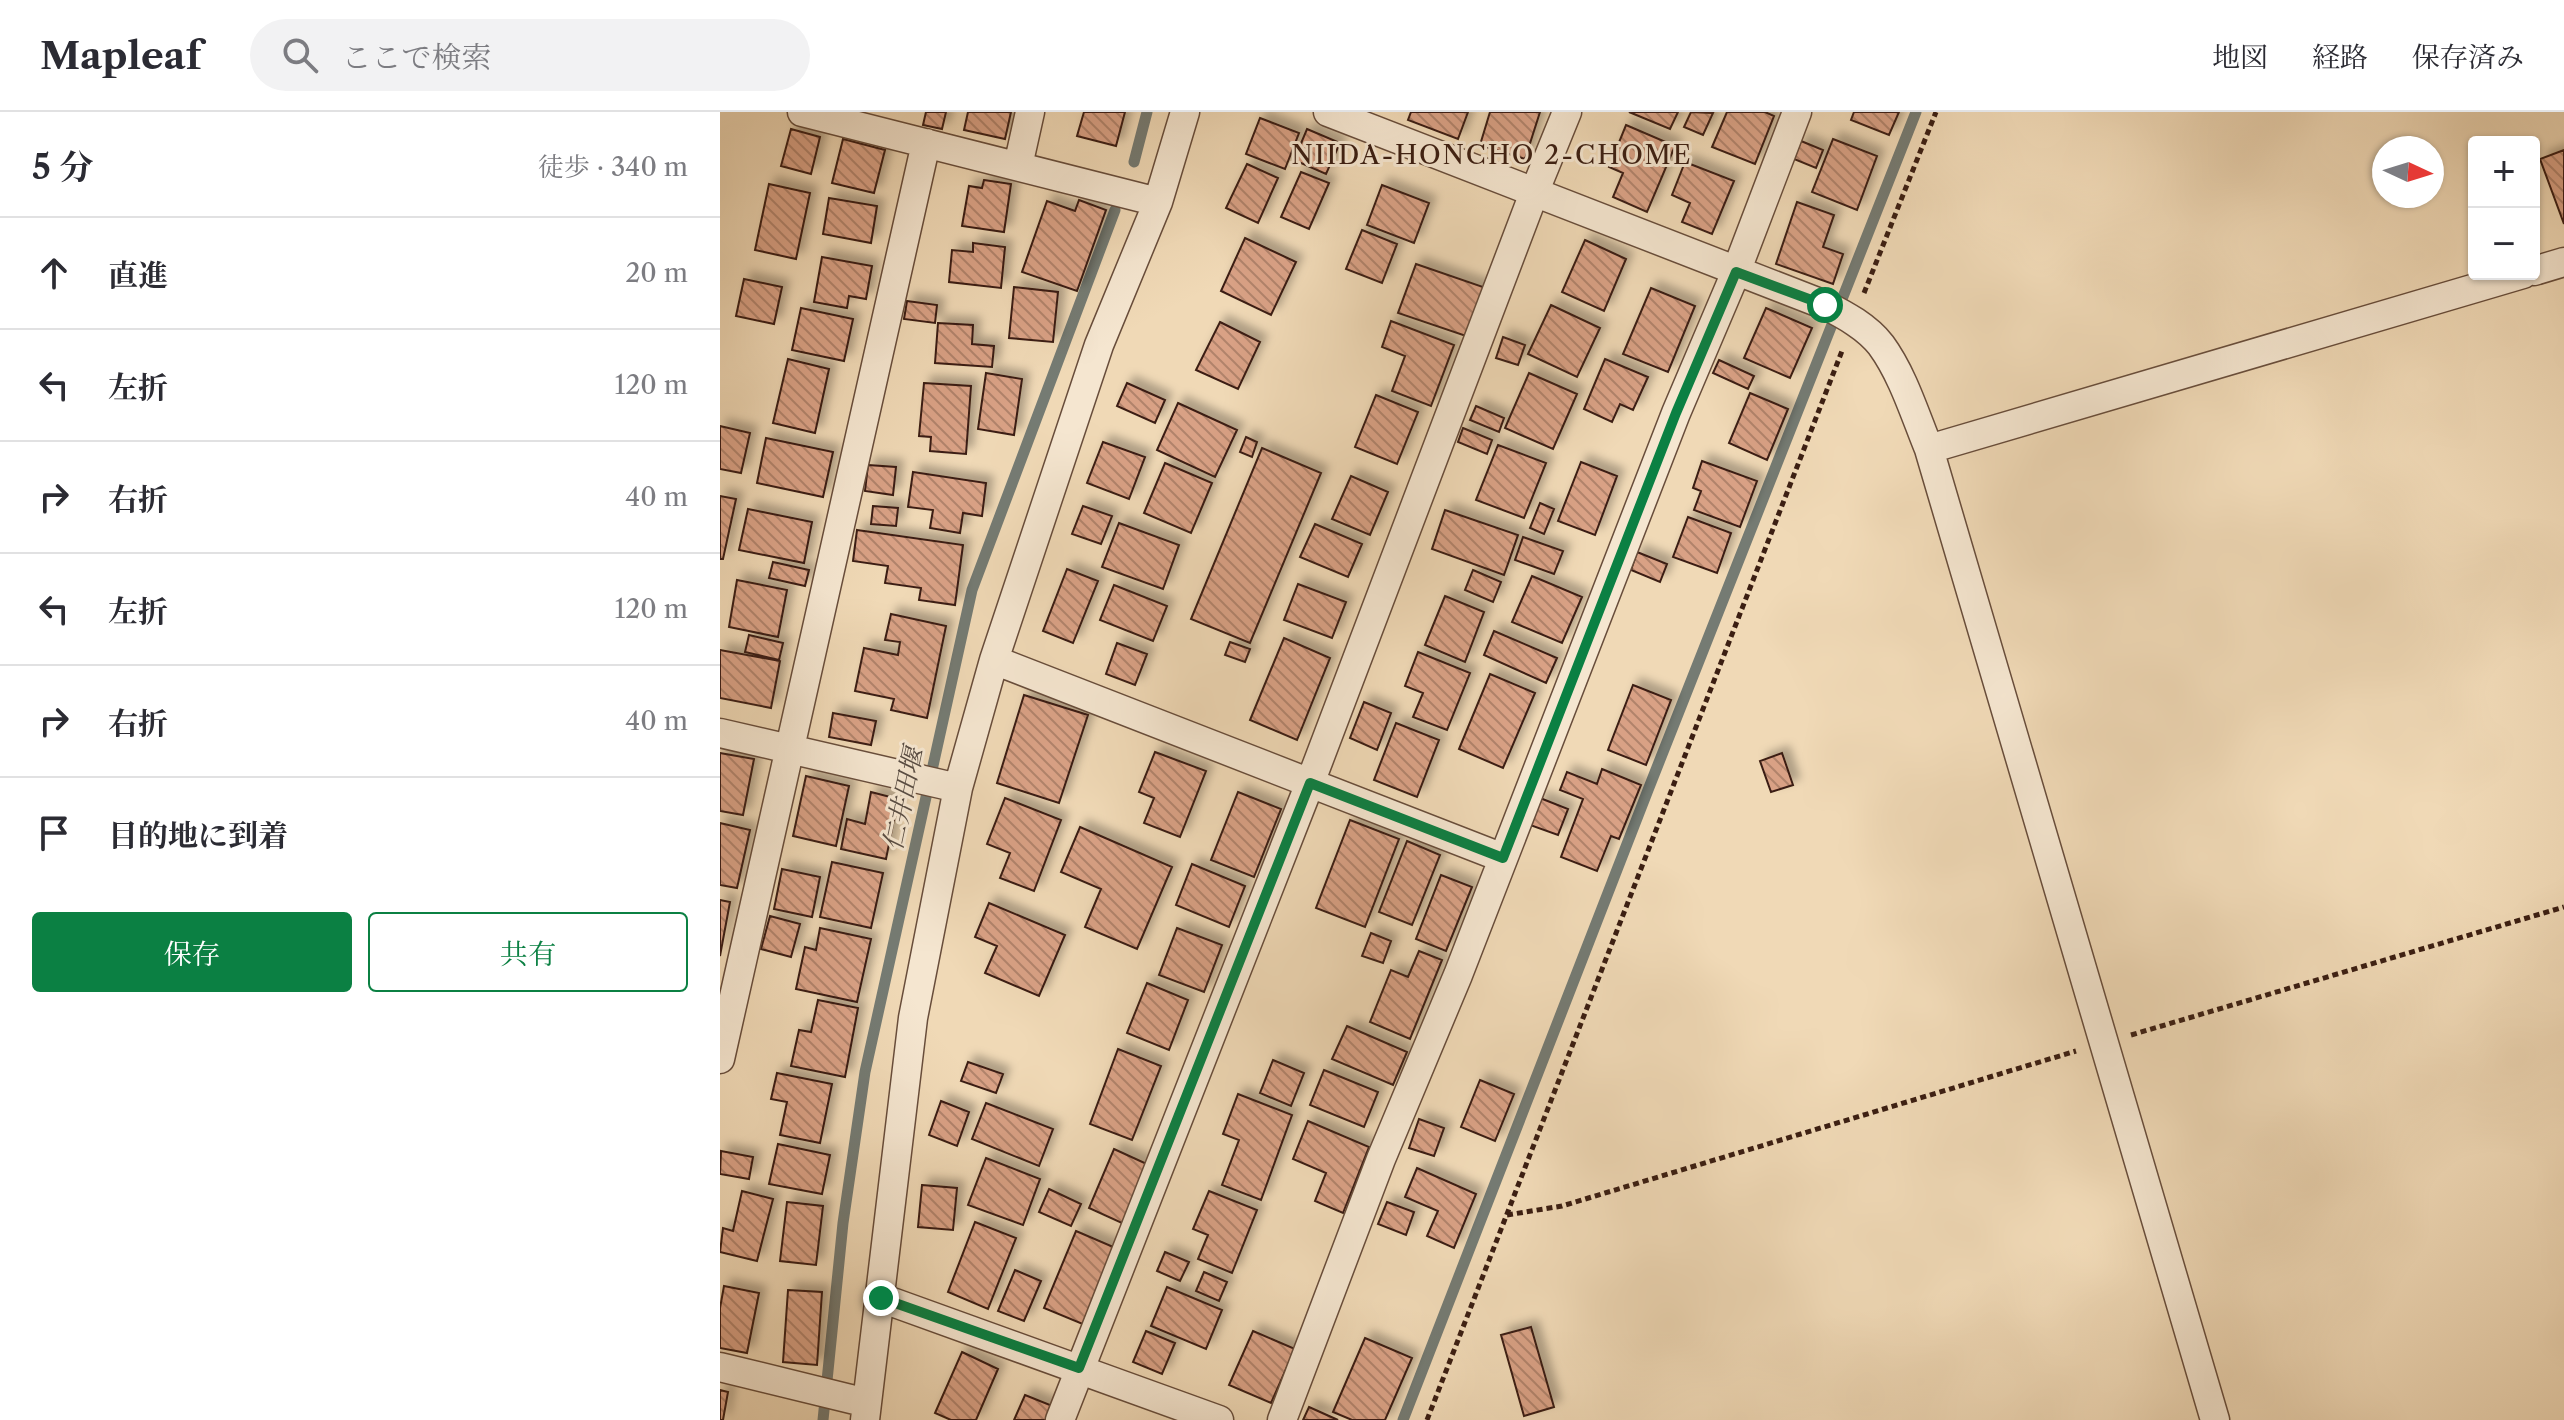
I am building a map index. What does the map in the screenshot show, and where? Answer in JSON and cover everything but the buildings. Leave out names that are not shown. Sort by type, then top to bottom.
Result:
[{"type":"street","points":[[802,112],[1158,202]]},
{"type":"street","points":[[1018,166],[1030,112]]},
{"type":"street","points":[[720,1367],[823,1392],[866,1412],[913,1018],[958,788],[994,660],[1099,345],[1158,202],[1185,112]]},
{"type":"street","points":[[1328,112],[1369,120],[1534,193],[1843,314],[1880,343],[1929,449],[2215,1420]]},
{"type":"street","points":[[1060,1420],[1310,783],[1567,112]]},
{"type":"street","points":[[1282,1420],[1381,1159],[1797,112]]},
{"type":"street","points":[[720,1059],[926,143]]},
{"type":"street","points":[[2540,269],[2564,262]]},
{"type":"street","points":[[1929,449],[2503,280]]},
{"type":"street","points":[[994,660],[1503,858]]},
{"type":"street","points":[[720,733],[958,788]]},
{"type":"street","points":[[881,1298],[1219,1420]]},
{"type":"path","points":[[1427,1420],[1507,1215],[1843,314],[1936,112]]},
{"type":"path","points":[[1507,1215],[1562,1206],[2564,907]]},
{"type":"waterway","name":"仁井田堰","points":[[1134,162],[1147,112]]},
{"type":"waterway","points":[[1403,1420],[1916,112]]},
{"type":"waterway","name":"仁井田堰","points":[[823,1420],[843,1223],[865,1072],[972,590],[1115,210]]},
{"type":"district","name":"NIIDA-HONCHO 2-CHOME","points":[[1492,155]]},
{"type":"route","points":[[881,1298],[1079,1368],[1310,783],[1503,858],[1676,413],[1736,272],[1825,305]]}]
